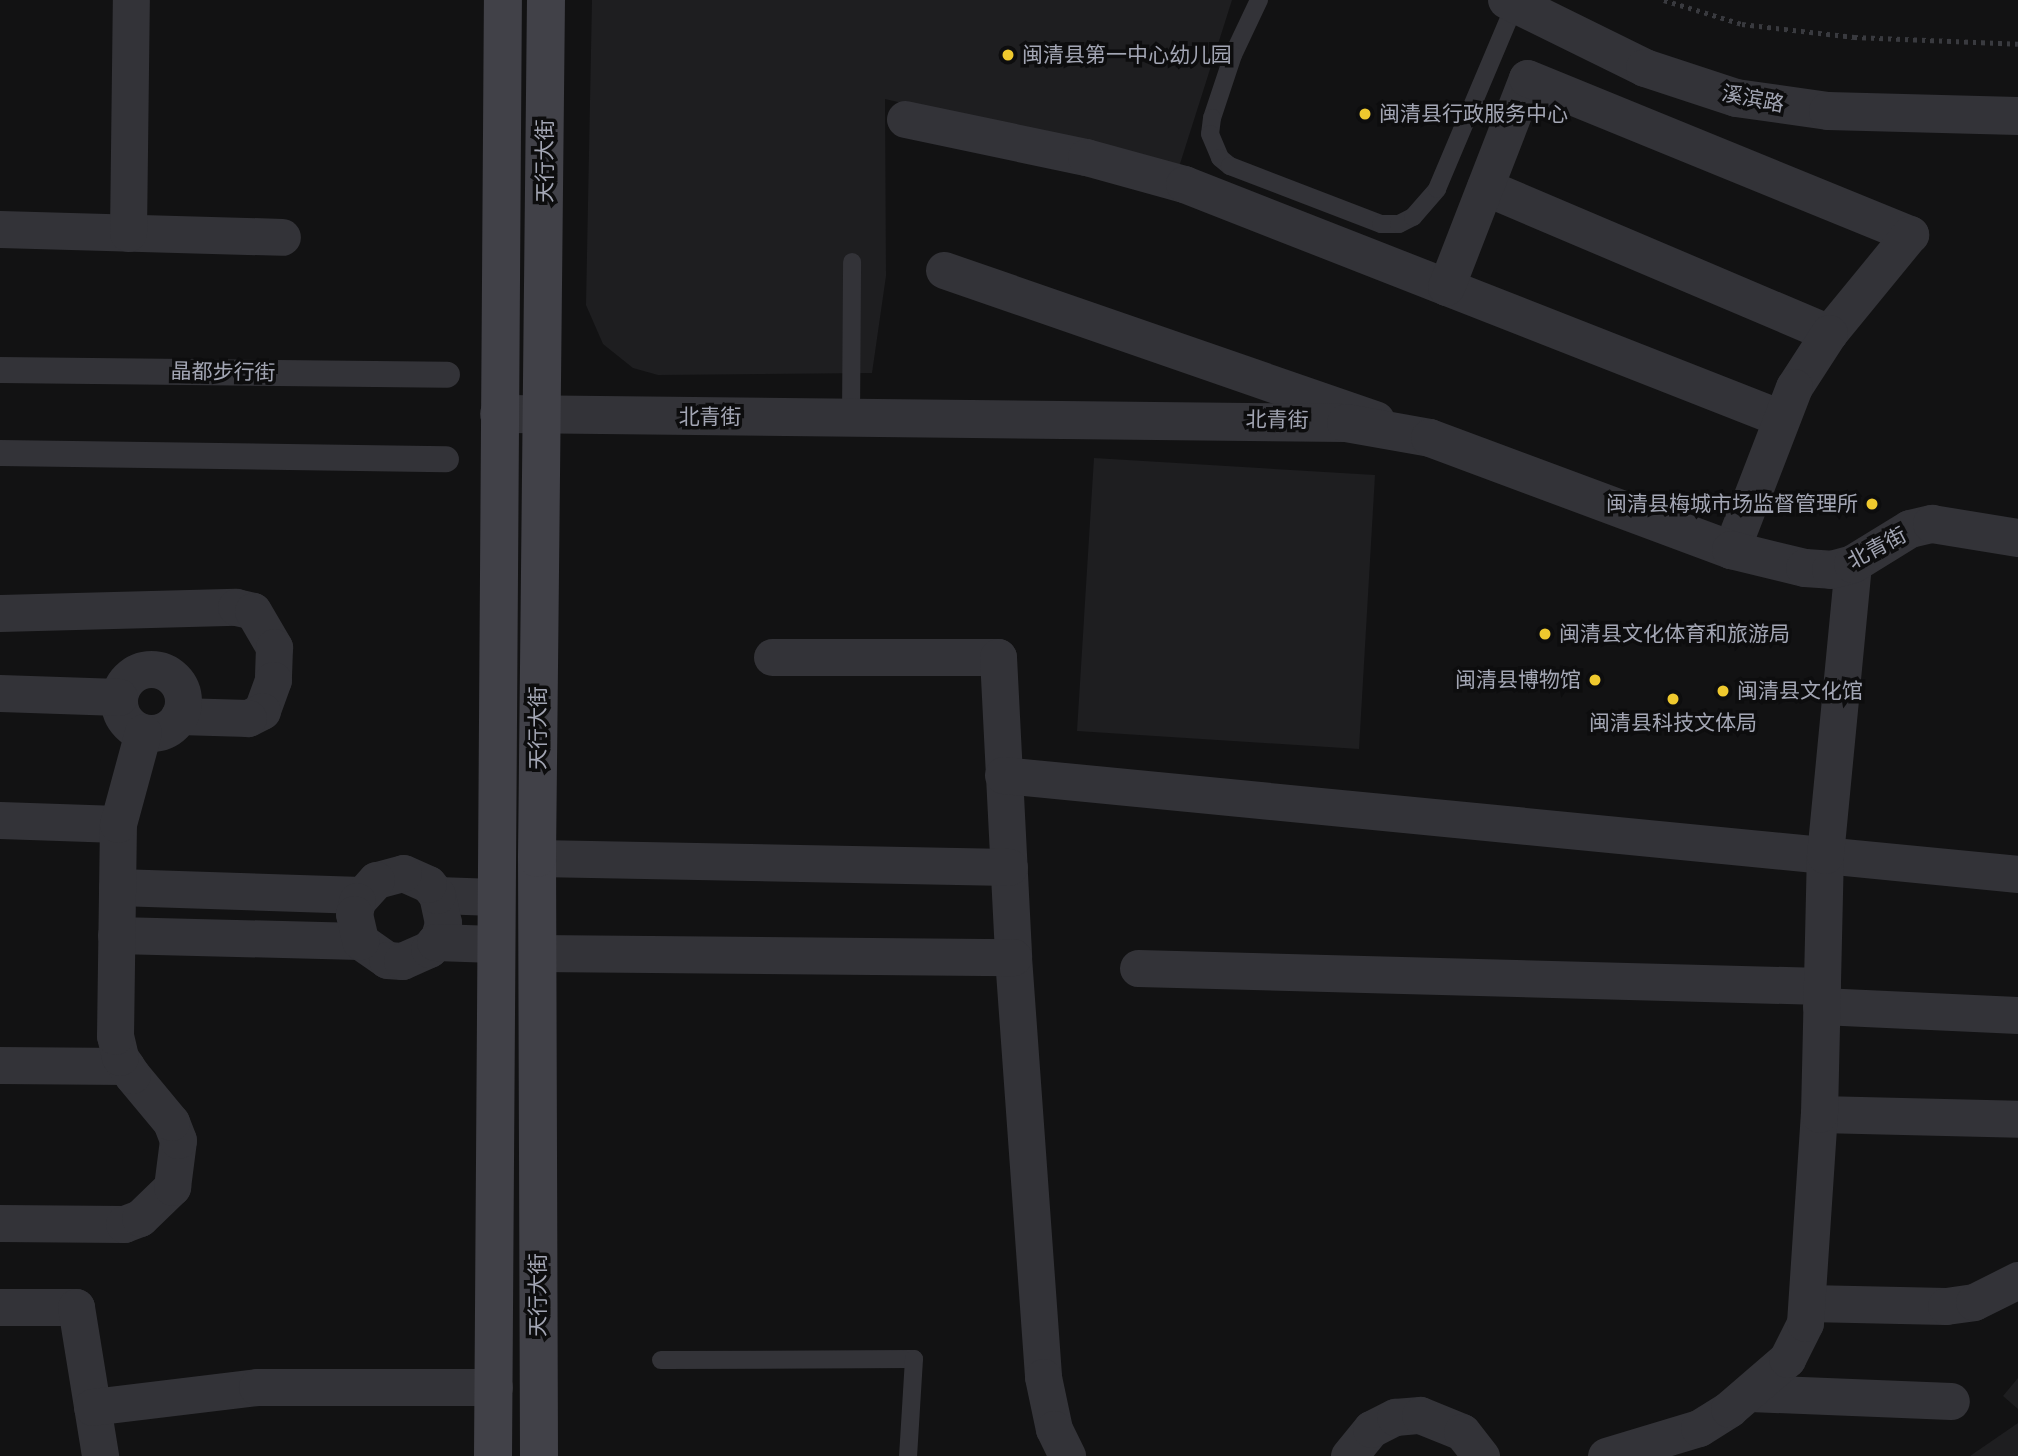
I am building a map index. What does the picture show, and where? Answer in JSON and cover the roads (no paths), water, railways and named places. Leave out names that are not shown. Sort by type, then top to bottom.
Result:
[{"type":"main road","points":[[494,1456],[495,897],[503,0]]},
{"type":"main road","name":"天行大街","points":[[539,1456],[537,858],[546,0]]},
{"type":"street","points":[[128,233],[131,0]]},
{"type":"street","name":"溪滨路","points":[[1511,2],[1645,68],[1736,98],[1828,111],[2018,116]]},
{"type":"street","points":[[1446,287],[1527,78],[1910,233],[1829,333],[1778,417],[1731,550]]},
{"type":"street","points":[[905,119],[1154,174],[1778,417]]},
{"type":"street","points":[[1485,187],[1829,333]]},
{"type":"street","points":[[0,229],[282,237]]},
{"type":"street","points":[[944,270],[1430,438]]},
{"type":"street","name":"晶都步行街","points":[[0,370],[447,374]]},
{"type":"street","name":"北青街","points":[[499,414],[1346,422],[1430,438],[1731,550],[1805,568],[1830,570],[1853,564],[1910,529],[1932,524],[2018,538]]},
{"type":"street","points":[[0,453],[446,459]]},
{"type":"street","points":[[1606,1456],[1699,1428],[1774,1374],[1800,1341],[1808,1303],[1819,1114],[1825,855],[1853,564]]},
{"type":"street","points":[[0,613],[236,607],[253,611],[274,647],[273,680],[262,711],[248,718],[180,716],[164,730],[144,732],[126,721],[119,697],[133,675],[163,671],[179,686],[180,716]]},
{"type":"street","points":[[772,657],[998,657],[1013,957],[1043,1377],[1054,1429],[1067,1456]]},
{"type":"street","points":[[0,692],[119,697]]},
{"type":"street","points":[[0,1223],[124,1224],[140,1218],[172,1187],[178,1140],[171,1122],[126,1066],[115,1036],[118,824],[144,732]]},
{"type":"street","points":[[1003,775],[2018,874]]},
{"type":"street","points":[[0,820],[118,824]]},
{"type":"street","points":[[537,858],[1009,867]]},
{"type":"street","points":[[116,935],[360,941],[387,960],[402,961],[417,957],[435,942],[443,923],[437,895],[428,884],[403,873],[376,880],[362,895],[354,914],[360,941]]},
{"type":"street","points":[[117,887],[362,895]]},
{"type":"street","points":[[437,895],[495,897]]},
{"type":"street","points":[[435,942],[495,944]]},
{"type":"street","points":[[537,953],[1013,957]]},
{"type":"street","points":[[1138,968],[1822,996],[2018,1015]]},
{"type":"street","points":[[0,1065],[126,1066]]},
{"type":"street","points":[[1819,1114],[2018,1119]]},
{"type":"street","points":[[1808,1303],[1946,1306],[1974,1302],[2018,1280]]},
{"type":"street","points":[[0,1307],[76,1307],[100,1456]]},
{"type":"street","points":[[92,1408],[257,1387],[494,1387]]},
{"type":"street","points":[[1750,1393],[1951,1401]]},
{"type":"street","points":[[1349,1456],[1371,1429],[1395,1417],[1420,1415],[1462,1432],[1480,1456]]},
{"type":"lane","points":[[1259,0],[1233,55],[1212,118],[1210,134],[1220,158],[1230,166],[1381,224],[1399,224],[1413,217],[1437,189],[1511,2]]},
{"type":"lane","points":[[852,262],[852,418]]},
{"type":"lane","points":[[661,1360],[914,1359],[908,1456]]},
{"type":"place","name":"闽清县第一中心幼儿园","points":[[1008,55]]},
{"type":"place","name":"闽清县行政服务中心","points":[[1365,114]]},
{"type":"place","name":"闽清县梅城市场监督管理所","points":[[1872,504]]},
{"type":"place","name":"闽清县文化体育和旅游局","points":[[1545,634]]},
{"type":"place","name":"闽清县博物馆","points":[[1595,680]]},
{"type":"place","name":"闽清县文化馆","points":[[1723,691]]},
{"type":"place","name":"闽清县科技文体局","points":[[1673,699]]}]
